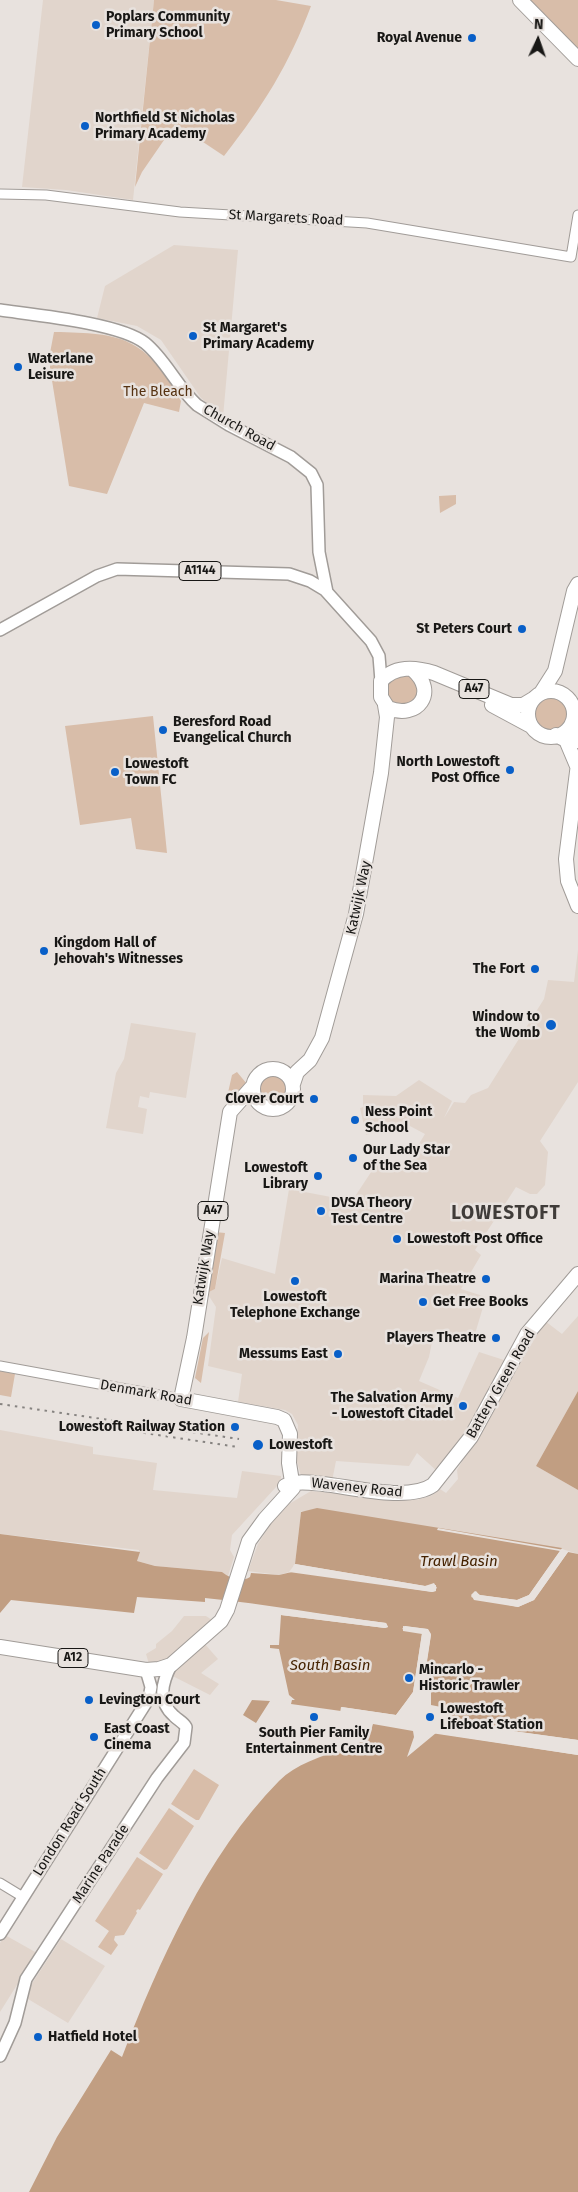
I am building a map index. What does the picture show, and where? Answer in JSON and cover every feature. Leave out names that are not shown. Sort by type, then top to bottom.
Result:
[{"type":"highway","points":[[520,0],[578,59]]},
{"type":"highway","points":[[578,584],[574,591],[555,671],[528,711],[531,726],[543,734],[563,737],[568,743],[578,765],[566,859],[568,881],[578,906]]},
{"type":"highway","points":[[578,614],[563,675],[564,694],[574,709],[572,722],[578,741]]},
{"type":"highway","points":[[407,669],[422,682],[424,694],[419,705],[405,713],[396,712],[385,705],[381,697],[382,681],[390,673],[407,669]]},
{"type":"highway","name":"A47","points":[[407,669],[434,673],[510,705],[523,705],[537,696]]},
{"type":"highway","name":"A47","points":[[424,694],[435,685],[448,684],[531,726]]},
{"type":"highway","points":[[537,696],[552,691],[564,694]]},
{"type":"highway","name":"Katwijk Way","points":[[292,1084],[297,1072],[310,1060],[328,1022],[356,914],[373,828],[384,741],[385,705]]},
{"type":"highway","name":"Katwijk Way","points":[[384,741],[392,724],[405,713]]},
{"type":"highway","points":[[556,735],[563,734],[572,722]]},
{"type":"highway","points":[[263,1106],[254,1097],[253,1086],[256,1077],[266,1070],[294,1062],[315,1051]]},
{"type":"highway","points":[[231,1109],[246,1103],[275,1109],[286,1104],[293,1093],[289,1077],[283,1071],[275,1068],[266,1070]]},
{"type":"highway","points":[[231,1109],[253,1086]]},
{"type":"highway","name":"Katwijk Way","points":[[181,1399],[194,1338],[218,1180],[231,1109]]},
{"type":"highway","name":"Battery Green Road","points":[[444,1472],[471,1437],[527,1334],[578,1274]]},
{"type":"highway","name":"Denmark Road","points":[[181,1399],[277,1417],[288,1425],[290,1438],[289,1470],[293,1483]]},
{"type":"highway","name":"Waveney Road","points":[[293,1483],[408,1493],[426,1490],[444,1472]]},
{"type":"highway","points":[[171,1665],[216,1626],[227,1610],[249,1541],[249,1531],[253,1520],[286,1485],[293,1483],[293,1488],[265,1519],[249,1541]]},
{"type":"highway","name":"A12","points":[[0,1647],[146,1670],[159,1669],[171,1665]]},
{"type":"main road","name":"Church Road","points":[[0,310],[112,329],[138,338],[152,350],[189,398],[197,405],[291,457],[311,473],[317,485],[321,564]]},
{"type":"main road","points":[[303,578],[314,575],[321,564]]},
{"type":"main road","points":[[321,564],[327,592]]},
{"type":"main road","name":"A1144","points":[[0,630],[97,576],[117,569],[280,573],[303,578],[327,592],[371,641],[379,656],[382,681]]},
{"type":"main road","name":"A1144","points":[[379,656],[389,664],[407,669]]},
{"type":"main road","points":[[141,1711],[144,1708],[162,1708],[164,1701],[162,1687],[171,1665]]},
{"type":"main road","name":"London Road South","points":[[0,1934],[141,1711],[150,1694],[146,1670]]},
{"type":"main road","name":"Marine Parade","points":[[0,2056],[10,2036],[26,1979],[156,1778],[184,1744],[186,1730],[184,1724],[162,1708]]},
{"type":"street","name":"St Margarets Road","points":[[0,194],[46,194],[180,212],[322,218],[367,223],[571,257],[578,215]]},
{"type":"street","name":"Denmark Road","points":[[0,1366],[181,1399]]},
{"type":"street","points":[[0,1884],[23,1897]]},
{"type":"shaded area","name":"Northfield St Nicholas Primary Academy","points":[[43,0],[154,0],[133,200],[66,190],[22,187]]},
{"type":"shaded area","name":"St Margaret's Primary Academy","points":[[174,245],[238,250],[223,417],[201,398],[161,340],[137,326],[97,318],[105,286]]},
{"type":"shaded area","points":[[578,950],[578,1082],[540,1141],[548,1152],[545,1185],[537,1194],[530,1194],[516,1187],[475,1250],[481,1255],[461,1289],[486,1297],[472,1344],[434,1332],[429,1357],[419,1381],[458,1398],[479,1352],[507,1361],[459,1448],[438,1472],[417,1453],[409,1466],[336,1461],[332,1481],[301,1476],[296,1458],[298,1425],[292,1414],[285,1410],[238,1402],[242,1374],[208,1366],[216,1307],[207,1293],[215,1289],[222,1258],[275,1274],[289,1189],[352,1201],[381,1157],[403,1170],[425,1134],[408,1125],[403,1125],[366,1135],[360,1108],[363,1107],[363,1095],[396,1096],[419,1080],[452,1101],[444,1118],[454,1102],[465,1103],[471,1095],[488,1088],[544,999],[548,980],[574,982]]},
{"type":"shaded area","points":[[131,1023],[196,1033],[186,1098],[150,1092],[149,1098],[140,1096],[138,1107],[147,1109],[143,1134],[106,1128],[116,1073],[124,1059]]},
{"type":"shaded area","points":[[578,1316],[578,1391],[536,1466],[578,1490],[578,1554],[562,1549],[301,1511],[295,1564],[289,1572],[279,1575],[248,1571],[258,1544],[272,1522],[289,1504],[311,1491],[416,1500],[431,1496],[440,1489],[446,1493],[458,1479],[457,1470],[545,1321],[562,1334]]},
{"type":"shaded area","points":[[0,1430],[93,1447],[93,1454],[157,1463],[153,1490],[237,1498],[242,1471],[281,1476],[281,1478],[277,1486],[232,1535],[230,1550],[234,1557],[228,1576],[221,1572],[155,1566],[137,1561],[139,1550],[0,1534]]},
{"type":"shaded area","points":[[184,1616],[206,1616],[212,1620],[197,1635],[218,1659],[201,1673],[219,1684],[210,1695],[149,1664],[146,1654],[156,1648],[156,1644],[172,1631]]},
{"type":"shaded area","points":[[5,1935],[37,1953],[0,2012],[0,1943]]},
{"type":"shaded area","points":[[61,1939],[105,1966],[68,2023],[28,1999],[31,1985]]},
{"type":"green space","points":[[154,0],[276,0],[311,6],[294,47],[274,84],[251,120],[224,156],[179,126],[173,127],[142,172],[135,187]]},
{"type":"green space","points":[[529,0],[578,0],[578,49]]},
{"type":"green space","name":"The Bleach","points":[[54,332],[98,334],[115,337],[130,343],[143,351],[156,363],[181,401],[179,412],[144,403],[107,494],[69,486],[50,368],[50,353]]},
{"type":"green space","points":[[456,495],[456,504],[440,513],[439,496]]},
{"type":"green space","points":[[409,673],[421,692],[418,700],[400,707],[387,699],[388,680]]},
{"type":"green space","points":[[552,695],[565,700],[570,713],[565,726],[552,731],[539,726],[534,713],[539,700]]},
{"type":"green space","name":"Lowestoft Town FC","points":[[153,716],[167,853],[136,849],[131,818],[80,825],[65,726]]},
{"type":"green space","points":[[237,1072],[247,1084],[230,1105],[230,1099],[227,1097],[232,1075]]},
{"type":"green space","points":[[273,1073],[285,1077],[289,1089],[285,1101],[273,1105],[261,1101],[257,1089],[261,1077]]},
{"type":"green space","points":[[215,1232],[225,1233],[215,1289],[207,1293]]},
{"type":"green space","points":[[209,1332],[201,1383],[195,1378],[203,1338]]},
{"type":"green space","points":[[0,1371],[15,1374],[11,1397],[0,1395]]},
{"type":"green space","points":[[194,1769],[219,1785],[199,1820],[171,1804]]},
{"type":"green space","points":[[169,1808],[194,1826],[167,1869],[164,1870],[139,1853]]},
{"type":"green space","points":[[137,1857],[163,1874],[140,1910],[136,1911],[137,1913],[124,1935],[115,1936],[114,1940],[118,1945],[111,1955],[98,1947],[109,1931],[95,1921]]},
{"type":"water","points":[[578,1391],[578,1490],[536,1466]]},
{"type":"water","points":[[317,1508],[562,1548],[529,1595],[517,1600],[479,1595],[476,1591],[471,1597],[518,1607],[534,1600],[568,1552],[578,1554],[578,1740],[447,1722],[447,1715],[441,1712],[441,1707],[431,1705],[431,1680],[426,1668],[431,1635],[427,1629],[405,1626],[402,1629],[422,1633],[413,1692],[396,1715],[342,1707],[341,1711],[291,1704],[292,1700],[295,1700],[289,1695],[279,1649],[270,1648],[270,1645],[279,1645],[281,1615],[385,1628],[388,1627],[386,1623],[205,1598],[205,1602],[137,1597],[134,1613],[11,1600],[0,1613],[0,1534],[140,1552],[137,1561],[155,1566],[222,1572],[239,1580],[247,1579],[251,1573],[279,1575],[296,1571],[436,1591],[436,1585],[425,1586],[295,1564],[301,1512]]},
{"type":"water","points":[[252,1700],[270,1701],[256,1723],[243,1715]]},
{"type":"water","points":[[373,1724],[413,1731],[414,1737],[407,1757],[436,1733],[578,1755],[578,2192],[29,2192],[57,2137],[111,2050],[122,2057],[169,1947],[207,1876],[229,1842],[253,1810],[286,1775],[309,1762],[361,1742],[369,1735]]},
{"type":"pier","points":[[438,1528],[564,1550],[531,1598],[517,1603],[479,1597],[475,1594],[475,1597],[517,1604],[532,1598],[566,1551],[568,1552],[534,1600],[518,1607],[474,1600],[471,1595],[475,1591],[480,1595],[517,1600],[529,1595],[560,1551],[437,1530]]},
{"type":"pier","points":[[295,1564],[425,1586],[434,1583],[437,1588],[432,1592],[289,1572],[297,1569],[423,1588],[293,1566]]},
{"type":"pier","points":[[283,1609],[386,1623],[388,1627],[281,1615],[282,1613],[385,1626],[282,1611]]},
{"type":"pier","points":[[403,1626],[428,1629],[431,1634],[425,1672],[423,1668],[429,1635],[423,1631],[415,1693],[408,1704],[397,1717],[343,1710],[340,1713],[341,1707],[396,1715],[406,1702],[413,1692],[422,1634],[403,1631]]},
{"type":"pier","points":[[447,1722],[578,1740],[578,1743],[447,1724]]},
{"type":"pier","points":[[436,1731],[578,1752],[578,1755],[431,1733]]},
{"type":"railway","points":[[0,1404],[239,1439]]},
{"type":"railway","points":[[84,1424],[238,1447]]},
{"type":"place","name":"Poplars Community Primary School","points":[[96,25]]},
{"type":"place","name":"Royal Avenue","points":[[472,38]]},
{"type":"place","name":"Northfield St Nicholas Primary Academy","points":[[85,126]]},
{"type":"place","name":"St Margaret's Primary Academy","points":[[193,336]]},
{"type":"place","name":"Waterlane Leisure","points":[[18,367]]},
{"type":"place","name":"St Peters Court","points":[[522,629]]},
{"type":"place","name":"Beresford Road Evangelical Church","points":[[163,730]]},
{"type":"place","name":"North Lowestoft Post Office","points":[[510,770]]},
{"type":"place","name":"Lowestoft Town FC","points":[[115,772]]},
{"type":"place","name":"Kingdom Hall of Jehovah's Witnesses","points":[[44,951]]},
{"type":"place","name":"The Fort","points":[[535,969]]},
{"type":"place","name":"Window to the Womb","points":[[551,1025]]},
{"type":"place","name":"Clover Court","points":[[314,1099]]},
{"type":"place","name":"Ness Point School","points":[[355,1120]]},
{"type":"place","name":"Our Lady Star of the Sea","points":[[353,1158]]},
{"type":"place","name":"Lowestoft Library","points":[[318,1176]]},
{"type":"place","name":"DVSA Theory Test Centre","points":[[321,1211]]},
{"type":"place","name":"Lowestoft Post Office","points":[[397,1239]]},
{"type":"place","name":"Marina Theatre","points":[[486,1279]]},
{"type":"place","name":"Lowestoft Telephone Exchange","points":[[295,1281]]},
{"type":"place","name":"Get Free Books","points":[[423,1302]]},
{"type":"place","name":"Players Theatre","points":[[496,1338]]},
{"type":"place","name":"Messums East","points":[[338,1354]]},
{"type":"place","name":"The Salvation Army - Lowestoft Citadel","points":[[463,1406]]},
{"type":"place","name":"Lowestoft Railway Station","points":[[235,1427]]},
{"type":"place","name":"Lowestoft","points":[[258,1445]]},
{"type":"place","name":"Mincarlo - Historic Trawler","points":[[409,1678]]},
{"type":"place","name":"Levington Court","points":[[89,1700]]},
{"type":"place","name":"South Pier Family Entertainment Centre","points":[[314,1717]]},
{"type":"place","name":"Lowestoft Lifeboat Station","points":[[430,1717]]},
{"type":"place","name":"East Coast Cinema","points":[[94,1737]]},
{"type":"place","name":"Hatfield Hotel","points":[[38,2037]]},
{"type":"district","name":"LOWESTOFT","points":[[506,1214]]},
{"type":"water label","name":"Trawl Basin","points":[[459,1562]]},
{"type":"water label","name":"South Basin","points":[[330,1666]]}]
